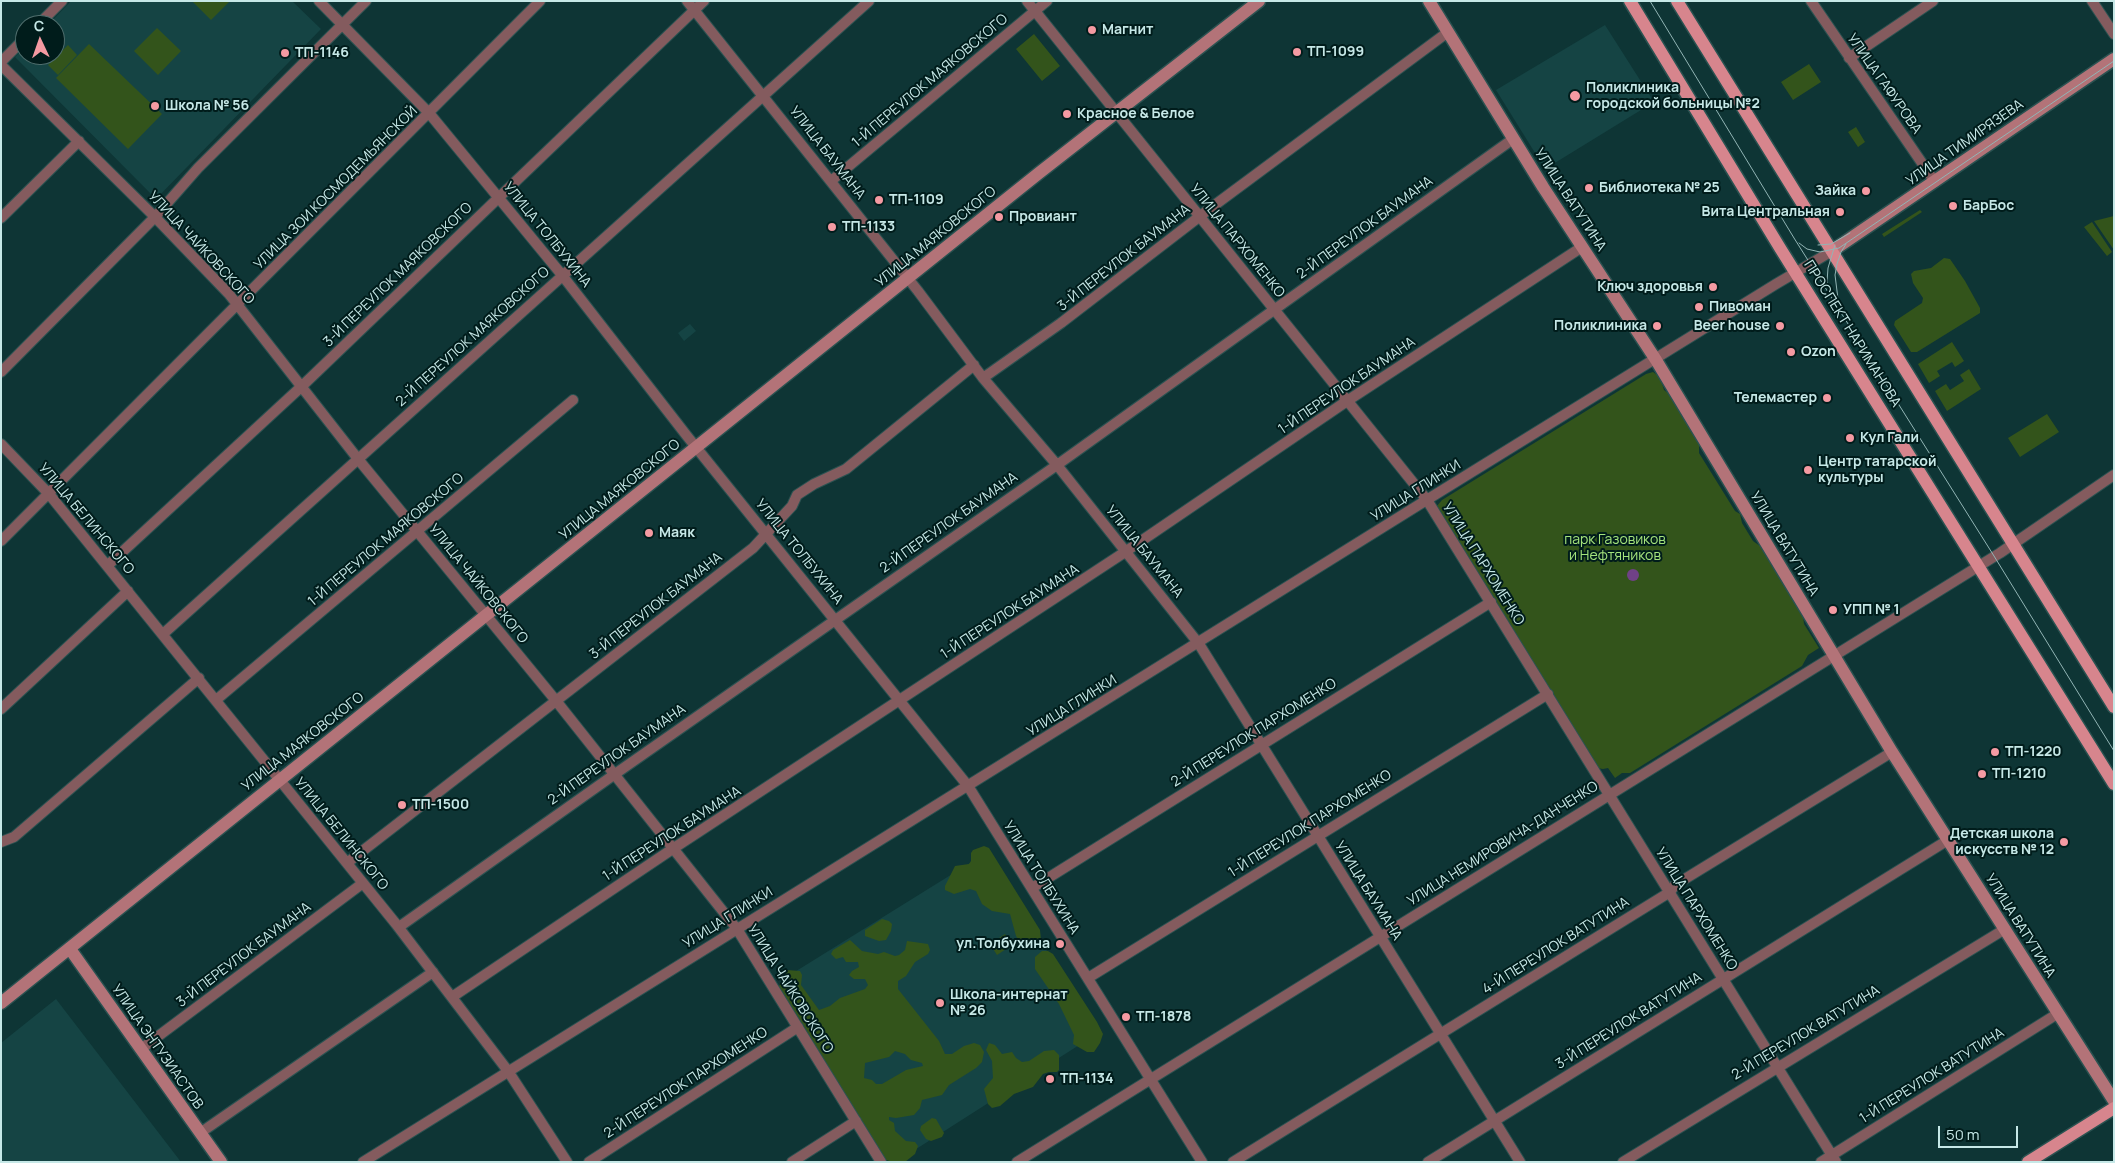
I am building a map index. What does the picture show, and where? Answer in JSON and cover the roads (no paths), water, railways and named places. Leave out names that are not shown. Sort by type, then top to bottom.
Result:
[{"type":"main road","name":"ПРОСПЕКТ НАРИМАНОВА","points":[[1630,1],[2114,784]]},
{"type":"main road","name":"ПРОСПЕКТ НАРИМАНОВА","points":[[1677,1],[2114,706]]},
{"type":"main road","points":[[2028,1162],[2114,1108]]},
{"type":"street","points":[[48,15],[62,1]]},
{"type":"street","name":"УЛИЦА ТОЛБУХИНА","points":[[319,1],[429,112],[562,275],[697,448],[968,786],[1202,1162]]},
{"type":"street","points":[[1,372],[155,217],[198,168],[343,26],[366,1]]},
{"type":"street","name":"УЛИЦА ЗОИ КОСМОДЕМЬЯНСКОЙ","points":[[1,541],[238,306],[540,1]]},
{"type":"street","name":"УЛИЦА БАУМАНА","points":[[687,1],[908,278],[983,378],[1057,465],[1199,644],[1520,1162]]},
{"type":"street","name":"3-Й ПЕРЕУЛОК МАЯКОВСКОГО","points":[[107,566],[301,387],[704,1]]},
{"type":"street","name":"2-Й ПЕРЕУЛОК МАЯКОВСКОГО","points":[[163,634],[869,1]]},
{"type":"street","name":"УЛИЦА ПАРХОМЕНКО","points":[[1027,1],[1427,500],[1834,1158]]},
{"type":"street","name":"1-Й ПЕРЕУЛОК МАЯКОВСКОГО","points":[[831,181],[1047,1]]},
{"type":"street","name":"УЛИЦА МАЯКОВСКОГО","points":[[1,1003],[1116,112],[1259,1]]},
{"type":"street","name":"УЛИЦА ВАТУТИНА","points":[[1429,1],[1513,139],[1656,360],[1892,752],[2114,1101]]},
{"type":"street","name":"УЛИЦА ГАФУРОВА","points":[[1811,1],[1935,182]]},
{"type":"street","points":[[1849,58],[1933,1]]},
{"type":"street","points":[[2092,1],[2114,34]]},
{"type":"street","name":"3-Й ПЕРЕУЛОК БАУМАНА","points":[[983,378],[1061,323],[1200,216],[1448,32]]},
{"type":"street","points":[[1,63],[15,48]]},
{"type":"street","name":"УЛИЦА ТИМИРЯЗЕВА","points":[[1832,251],[2114,59]]},
{"type":"street","name":"УЛИЦА ЧАЙКОВСКОГО","points":[[1,63],[155,217],[238,306],[358,459],[674,848],[737,929],[881,1162]]},
{"type":"street","name":"2-Й ПЕРЕУЛОК БАУМАНА","points":[[399,927],[614,774],[1057,465],[1513,139]]},
{"type":"street","points":[[1,218],[78,141]]},
{"type":"street","name":"1-Й ПЕРЕУЛОК БАУМАНА","points":[[452,997],[1582,247]]},
{"type":"street","name":"УЛИЦА ГЛИНКИ","points":[[363,1162],[1199,644],[1427,500],[1832,251]]},
{"type":"street","name":"3-Й ПЕРЕУЛОК БАУМАНА","points":[[347,863],[557,702],[753,548],[792,506],[797,495],[814,484],[846,469],[974,365]]},
{"type":"street","name":"1-Й ПЕРЕУЛОК МАЯКОВСКОГО","points":[[216,700],[573,400]]},
{"type":"street","name":"УЛИЦА БЕЛИНСКОГО","points":[[1,444],[49,494],[399,927],[508,1071],[567,1162]]},
{"type":"street","name":"УЛИЦА НЕМИРОВИЧА-ДАНЧЕНКО","points":[[1017,1162],[1978,566],[2114,475]]},
{"type":"street","points":[[1,709],[128,591]]},
{"type":"street","name":"2-Й ПЕРЕУЛОК ПАРХОМЕНКО","points":[[1032,888],[1491,602]]},
{"type":"street","points":[[1,842],[14,837],[198,678]]},
{"type":"street","name":"1-Й ПЕРЕУЛОК ПАРХОМЕНКО","points":[[1088,978],[1548,694]]},
{"type":"street","name":"4-Й ПЕРЕУЛОК ВАТУТИНА","points":[[1234,1162],[1670,892],[1675,885],[1892,752]]},
{"type":"street","name":"3-Й ПЕРЕУЛОК ВАТУТИНА","points":[[1428,1162],[1948,840]]},
{"type":"street","name":"3-Й ПЕРЕУЛОК БАУМАНА","points":[[141,1049],[363,883]]},
{"type":"street","name":"2-Й ПЕРЕУЛОК ВАТУТИНА","points":[[1623,1162],[2005,929]]},
{"type":"street","name":"УЛИЦА ЭНТУЗИАСТОВ","points":[[70,949],[220,1162]]},
{"type":"street","points":[[200,1133],[433,972]]},
{"type":"street","name":"1-Й ПЕРЕУЛОК ВАТУТИНА","points":[[1821,1162],[1834,1158],[2057,1014]]},
{"type":"street","name":"2-Й ПЕРЕУЛОК ПАРХОМЕНКО","points":[[589,1162],[798,1028]]},
{"type":"street","points":[[792,1162],[856,1122]]},
{"type":"tram line","points":[[1650,1],[1794,238],[2114,751]]},
{"type":"tram line","points":[[1799,243],[1807,249],[1820,252],[1839,248],[2114,61]]},
{"type":"tram line","points":[[1818,245],[1831,244],[1850,233]]},
{"type":"tram line","points":[[1838,299],[1835,275],[1841,252],[1846,244]]},
{"type":"tram line","points":[[1829,291],[1827,282],[1828,268],[1835,245]]},
{"type":"place","name":"Магнит","points":[[1092,30]]},
{"type":"place","name":"ТП-1099","points":[[1297,52]]},
{"type":"place","name":"ТП-1146","points":[[285,53]]},
{"type":"place","name":"Поликлиника городской больницы №2","points":[[1575,96]]},
{"type":"place","name":"Школа № 56","points":[[155,106]]},
{"type":"place","name":"Красное & Белое","points":[[1067,114]]},
{"type":"place","name":"Библиотека № 25","points":[[1589,188]]},
{"type":"place","name":"Зайка","points":[[1866,191]]},
{"type":"place","name":"ТП-1109","points":[[879,200]]},
{"type":"place","name":"БарБос","points":[[1953,206]]},
{"type":"place","name":"Вита Центральная","points":[[1840,212]]},
{"type":"place","name":"Провиант","points":[[999,217]]},
{"type":"place","name":"ТП-1133","points":[[832,227]]},
{"type":"place","name":"Ключ здоровья","points":[[1713,287]]},
{"type":"place","name":"Пивоман","points":[[1699,307]]},
{"type":"place","name":"Поликлиника","points":[[1657,326]]},
{"type":"place","name":"Beer house","points":[[1780,326]]},
{"type":"place","name":"Ozon","points":[[1791,352]]},
{"type":"place","name":"Телемастер","points":[[1827,398]]},
{"type":"place","name":"Кул Гали","points":[[1850,438]]},
{"type":"place","name":"Центр татарской культуры","points":[[1808,470]]},
{"type":"place","name":"Маяк","points":[[649,533]]},
{"type":"place","name":"УПП № 1","points":[[1833,610]]},
{"type":"place","name":"ТП-1220","points":[[1995,752]]},
{"type":"place","name":"ТП-1210","points":[[1982,774]]},
{"type":"place","name":"ТП-1500","points":[[402,805]]},
{"type":"place","name":"Детская школа искусств № 12","points":[[2064,842]]},
{"type":"place","name":"ул.Толбухина","points":[[1060,944]]},
{"type":"place","name":"Школа-интернат № 26","points":[[940,1003]]},
{"type":"place","name":"ТП-1878","points":[[1126,1017]]},
{"type":"place","name":"ТП-1134","points":[[1050,1079]]},
{"type":"park label","name":"парк Газовиков и Нефтяников","points":[[1615,548]]}]
